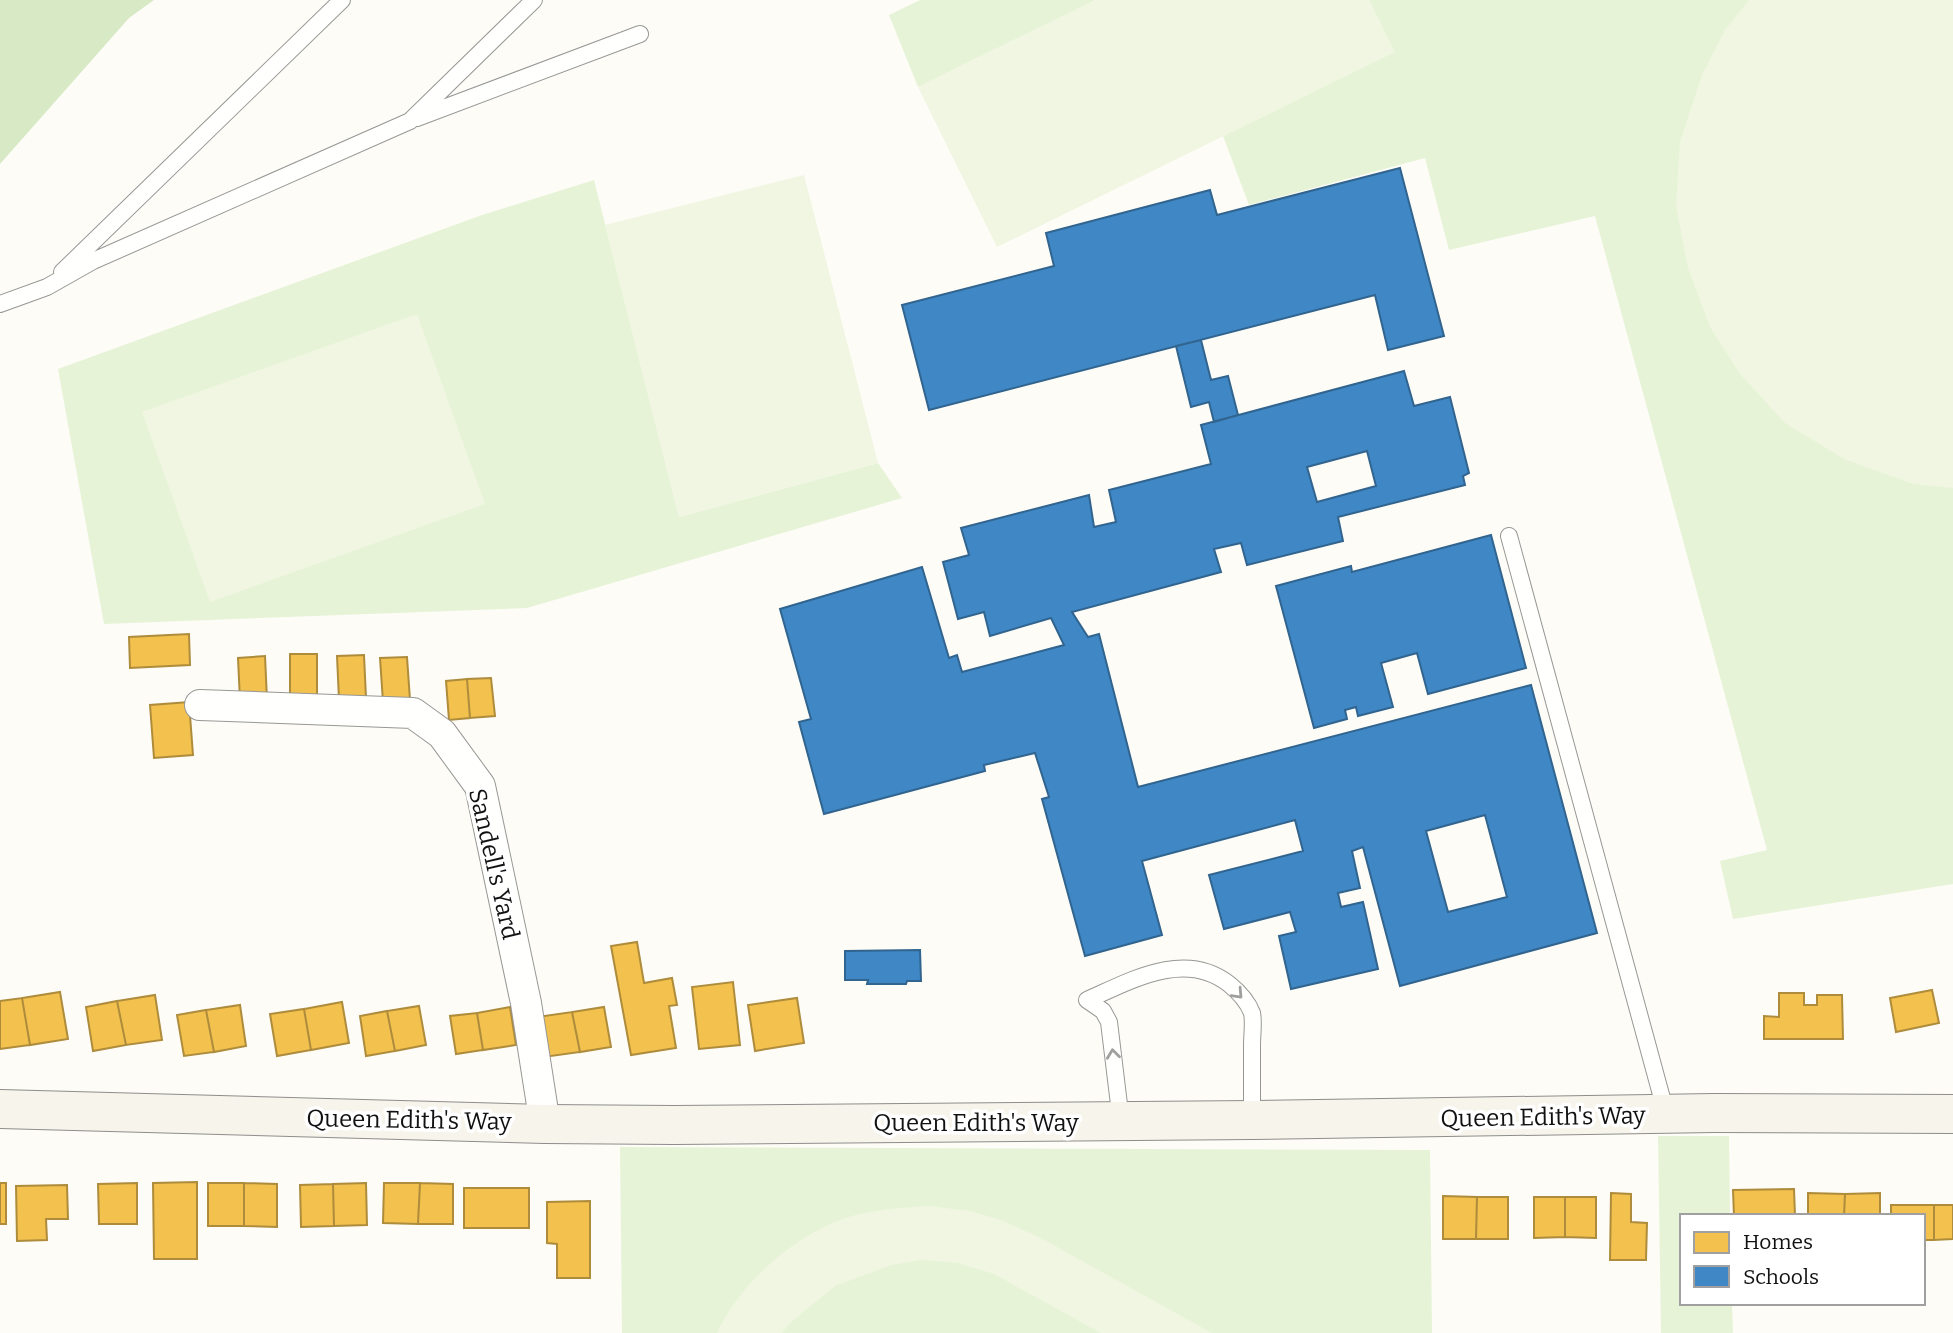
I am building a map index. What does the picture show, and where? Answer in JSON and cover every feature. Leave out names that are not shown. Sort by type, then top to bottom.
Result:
[{"type":"street","name":"Sandell's Yard","points":[[200,705],[413,713],[442,734],[480,786],[526,1003],[545,1124]]},
{"type":"street","name":"Queen Edith's Way","points":[[0,1109],[674,1125],[1953,1114]]},
{"type":"lane","points":[[47,287],[342,0]]},
{"type":"lane","points":[[410,121],[534,0]]},
{"type":"lane","points":[[0,304],[47,287],[93,261],[410,121],[640,34]]},
{"type":"lane","points":[[1510,536],[1666,1115]]},
{"type":"lane","points":[[1121,1121],[1109,1021],[1103,1011],[1087,1000],[1149,973],[1170,969],[1206,973],[1224,980],[1241,994],[1252,1014],[1252,1121]]},
{"type":"green space","points":[[0,0],[154,0],[129,18],[0,164]]},
{"type":"green space","points":[[920,0],[1096,0],[918,87],[889,15]]},
{"type":"green space","points":[[1096,0],[1369,0],[1395,52],[997,247],[918,87]]},
{"type":"green space","points":[[1369,0],[1953,0],[1953,884],[1733,919],[1720,861],[1767,850],[1595,216],[1449,250],[1425,158],[1249,205],[1223,136],[1394,52]]},
{"type":"green space","points":[[1749,0],[1953,0],[1953,488],[1913,484],[1844,459],[1785,423],[1740,374],[1710,327],[1688,268],[1676,206],[1680,142],[1702,75],[1725,30]]},
{"type":"green space","points":[[804,175],[878,463],[679,517],[605,225]]},
{"type":"green space","points":[[594,180],[679,517],[878,463],[902,498],[527,608],[104,624],[58,369],[482,215]]},
{"type":"green space","points":[[417,314],[485,504],[210,602],[142,412]]},
{"type":"green space","points":[[1658,1136],[1729,1136],[1730,1214],[1680,1214],[1680,1305],[1732,1305],[1733,1333],[1661,1333]]},
{"type":"green space","points":[[620,1147],[1430,1150],[1432,1333],[622,1333]]},
{"type":"green space","points":[[930,1206],[970,1211],[1001,1220],[1039,1237],[1212,1333],[1101,1333],[994,1274],[958,1263],[922,1260],[891,1265],[835,1286],[782,1333],[717,1333],[741,1294],[776,1258],[796,1243],[838,1221],[860,1214]]},
{"type":"building: Homes","points":[[189,634],[190,665],[130,668],[129,637]]},
{"type":"building: Homes","points":[[290,654],[317,654],[317,700],[290,701]]},
{"type":"building: Homes","points":[[364,655],[366,698],[339,700],[337,656]]},
{"type":"building: Homes","points":[[265,656],[267,700],[240,701],[238,658]]},
{"type":"building: Homes","points":[[407,657],[410,700],[383,702],[380,658]]},
{"type":"building: Homes","points":[[491,678],[495,716],[470,718],[467,679]]},
{"type":"building: Homes","points":[[467,679],[470,718],[449,720],[446,681]]},
{"type":"building: Homes","points":[[189,702],[193,755],[154,758],[150,705]]},
{"type":"building: Homes","points":[[637,942],[644,983],[672,978],[677,1005],[669,1006],[676,1048],[631,1055],[611,946]]},
{"type":"building: Homes","points":[[733,982],[740,1045],[699,1049],[692,987]]},
{"type":"building: Homes","points":[[1932,990],[1939,1023],[1896,1032],[1890,998]]},
{"type":"building: Homes","points":[[60,992],[68,1039],[30,1045],[22,998]]},
{"type":"building: Homes","points":[[1779,993],[1804,993],[1804,1005],[1817,1005],[1817,995],[1842,995],[1843,1039],[1764,1039],[1764,1016],[1779,1017]]},
{"type":"building: Homes","points":[[155,995],[162,1040],[126,1045],[117,1001]]},
{"type":"building: Homes","points":[[22,998],[30,1045],[0,1049],[0,1001]]},
{"type":"building: Homes","points":[[797,998],[804,1043],[755,1051],[748,1005]]},
{"type":"building: Homes","points":[[117,1001],[126,1045],[93,1051],[86,1007]]},
{"type":"building: Homes","points":[[342,1002],[349,1043],[311,1050],[304,1009]]},
{"type":"building: Homes","points":[[240,1005],[246,1046],[214,1052],[206,1010]]},
{"type":"building: Homes","points":[[419,1006],[426,1045],[395,1051],[387,1011]]},
{"type":"building: Homes","points":[[510,1007],[516,1045],[483,1050],[477,1013]]},
{"type":"building: Homes","points":[[604,1007],[611,1047],[580,1052],[572,1012]]},
{"type":"building: Homes","points":[[304,1009],[311,1050],[277,1056],[270,1014]]},
{"type":"building: Homes","points":[[206,1010],[214,1052],[184,1056],[177,1015]]},
{"type":"building: Homes","points":[[387,1011],[395,1051],[366,1056],[360,1016]]},
{"type":"building: Homes","points":[[572,1012],[580,1052],[544,1057],[537,1017]]},
{"type":"building: Homes","points":[[477,1013],[483,1050],[456,1054],[450,1016]]},
{"type":"building: Homes","points":[[197,1182],[197,1259],[154,1259],[153,1183]]},
{"type":"building: Homes","points":[[0,1183],[6,1183],[6,1224],[0,1224]]},
{"type":"building: Homes","points":[[137,1183],[137,1224],[99,1224],[98,1184]]},
{"type":"building: Homes","points":[[208,1183],[244,1183],[244,1226],[208,1226]]},
{"type":"building: Homes","points":[[244,1183],[277,1184],[277,1227],[244,1226]]},
{"type":"building: Homes","points":[[366,1183],[367,1225],[334,1226],[333,1184]]},
{"type":"building: Homes","points":[[384,1183],[420,1183],[418,1224],[383,1223]]},
{"type":"building: Homes","points":[[420,1183],[453,1184],[453,1224],[418,1224]]},
{"type":"building: Homes","points":[[333,1184],[334,1226],[301,1227],[300,1185]]},
{"type":"building: Homes","points":[[67,1185],[68,1219],[46,1219],[47,1240],[17,1241],[16,1186]]},
{"type":"building: Homes","points":[[464,1188],[529,1188],[529,1228],[464,1228]]},
{"type":"building: Homes","points":[[1794,1189],[1795,1214],[1734,1214],[1733,1190]]},
{"type":"building: Homes","points":[[1611,1193],[1631,1194],[1631,1222],[1647,1223],[1646,1260],[1610,1260]]},
{"type":"building: Homes","points":[[1808,1193],[1845,1194],[1844,1214],[1808,1214]]},
{"type":"building: Homes","points":[[1880,1193],[1880,1214],[1844,1214],[1845,1194]]},
{"type":"building: Homes","points":[[1443,1196],[1477,1197],[1476,1239],[1443,1239]]},
{"type":"building: Homes","points":[[1477,1197],[1508,1197],[1508,1239],[1476,1239]]},
{"type":"building: Homes","points":[[1534,1197],[1565,1197],[1565,1237],[1534,1238]]},
{"type":"building: Homes","points":[[1565,1197],[1596,1197],[1596,1238],[1565,1237]]},
{"type":"building: Homes","points":[[590,1201],[590,1278],[557,1278],[557,1244],[547,1243],[547,1202]]},
{"type":"building: Homes","points":[[1891,1205],[1934,1205],[1934,1240],[1925,1240],[1925,1214],[1891,1214]]},
{"type":"building: Homes","points":[[1934,1205],[1953,1205],[1953,1239],[1934,1240]]},
{"type":"building: Schools","points":[[1400,168],[1444,336],[1388,350],[1375,295],[929,410],[902,305],[1054,266],[1046,233],[1210,190],[1217,215]]},
{"type":"building: Schools","points":[[1201,340],[1211,380],[1228,376],[1238,415],[1214,422],[1209,402],[1191,407],[1176,346]]},
{"type":"building: Schools","points":[[1404,371],[1414,406],[1450,397],[1469,473],[1463,476],[1465,485],[1338,517],[1343,541],[1247,565],[1241,543],[1214,549],[1221,572],[1072,612],[1088,637],[1099,634],[1138,787],[1531,685],[1597,933],[1400,986],[1363,847],[1352,851],[1360,888],[1338,893],[1341,907],[1363,902],[1378,969],[1291,989],[1279,936],[1296,932],[1290,912],[1224,929],[1209,875],[1303,851],[1295,820],[1142,861],[1162,935],[1085,956],[1042,799],[1049,797],[1035,753],[984,765],[985,771],[824,814],[799,722],[811,719],[780,609],[922,567],[949,658],[957,655],[962,672],[1064,645],[1051,618],[990,636],[984,612],[958,619],[943,562],[969,555],[961,528],[1089,495],[1094,527],[1116,522],[1109,490],[1211,464],[1201,425]],"holes":[[[1367,451],[1376,486],[1317,502],[1307,467]],[[1485,815],[1507,897],[1448,912],[1426,831]]]},
{"type":"building: Schools","points":[[1491,535],[1526,668],[1428,694],[1417,653],[1381,663],[1393,707],[1358,716],[1356,707],[1345,710],[1347,719],[1314,728],[1276,586],[1351,566],[1352,572]]},
{"type":"building: Schools","points":[[920,950],[921,981],[907,981],[906,984],[867,984],[868,980],[845,980],[845,951]]}]
